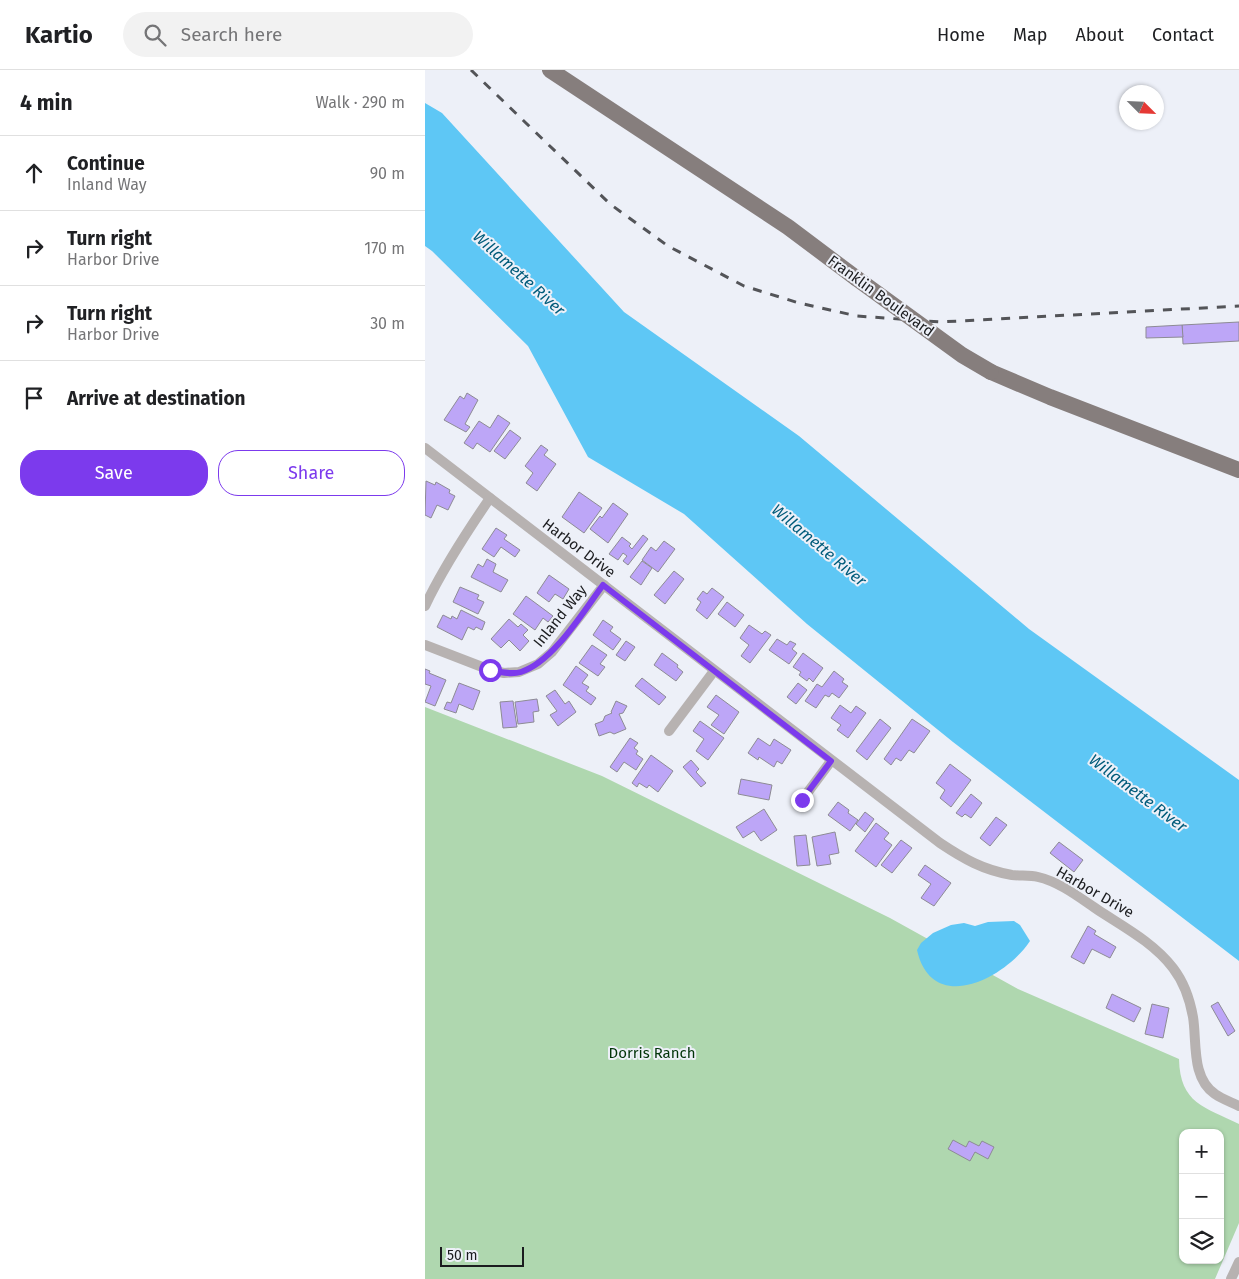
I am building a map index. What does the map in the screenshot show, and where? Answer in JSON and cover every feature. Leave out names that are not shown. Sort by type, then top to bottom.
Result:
[{"type":"main road","name":"Franklin Boulevard","points":[[550,70],[788,227],[962,355],[991,372],[1050,397],[1239,470]]},
{"type":"street","name":"Harbor Drive","points":[[425,448],[940,843],[967,861],[993,871],[1039,878],[1058,886],[1077,896],[1156,950],[1174,968],[1185,989],[1193,1016],[1198,1064],[1203,1081],[1214,1094],[1239,1106]]},
{"type":"street","points":[[425,606],[463,536],[490,498]]},
{"type":"street","name":"Inland Way","points":[[425,646],[490,670],[504,673],[519,672],[538,664],[552,652],[603,585]]},
{"type":"street","points":[[669,731],[715,671]]},
{"type":"street","points":[[802,800],[831,761]]},
{"type":"street","points":[[1231,1279],[1239,1262]]},
{"type":"green space","name":"Dorris Ranch","points":[[425,707],[602,776],[890,918],[1018,989],[1179,1059],[1180,1074],[1189,1095],[1205,1108],[1239,1124],[1239,1223],[1224,1258],[1224,1129],[1179,1129],[1179,1264],[1221,1264],[1215,1279],[425,1279]]},
{"type":"water","name":"Willamette River","points":[[425,103],[442,113],[624,312],[799,436],[1029,629],[1239,780],[1239,961],[953,742],[807,624],[684,514],[588,457],[528,346],[425,246]]},
{"type":"water","points":[[1014,921],[1020,925],[1030,941],[1019,955],[1004,968],[987,978],[970,984],[953,986],[937,982],[925,970],[917,950],[921,943],[933,933],[951,925],[964,923],[975,926],[988,922]]},
{"type":"building","points":[[1239,322],[1239,341],[1183,344],[1182,325]]},
{"type":"building","points":[[1182,325],[1183,337],[1146,338],[1146,327]]},
{"type":"building","points":[[467,393],[478,400],[465,424],[470,427],[466,432],[444,420],[460,396],[464,399]]},
{"type":"building","points":[[498,415],[510,423],[490,452],[477,443],[473,449],[464,443],[479,421],[490,428]]},
{"type":"building","points":[[510,430],[521,438],[505,459],[494,451]]},
{"type":"building","points":[[541,445],[548,450],[544,455],[556,464],[537,491],[526,483],[533,473],[525,466]]},
{"type":"building","points":[[426,481],[435,485],[436,482],[450,490],[449,493],[455,496],[448,510],[437,505],[431,518],[425,515]]},
{"type":"building","points":[[579,492],[602,508],[584,533],[562,517]]},
{"type":"building","points":[[613,503],[628,514],[608,543],[590,529],[600,516],[602,518]]},
{"type":"building","points":[[496,528],[507,535],[504,539],[520,550],[515,557],[501,547],[494,557],[482,549]]},
{"type":"building","points":[[643,535],[648,539],[628,565],[623,561],[627,556],[623,553],[618,560],[609,554],[622,537],[631,544],[629,546],[632,549]]},
{"type":"building","points":[[664,541],[675,549],[658,572],[642,560],[651,547],[656,551]]},
{"type":"building","points":[[487,559],[496,564],[493,572],[508,580],[501,592],[471,577],[478,564],[483,567]]},
{"type":"building","points":[[642,561],[652,568],[641,585],[630,577]]},
{"type":"building","points":[[674,571],[684,579],[665,604],[654,595]]},
{"type":"building","points":[[549,575],[569,589],[563,599],[555,594],[549,602],[537,593]]},
{"type":"building","points":[[460,587],[479,595],[477,599],[484,602],[478,614],[453,602]]},
{"type":"building","points":[[712,588],[724,597],[707,619],[696,610],[701,602],[697,599],[703,591],[707,594]]},
{"type":"building","points":[[526,596],[553,616],[548,622],[543,618],[535,630],[513,614]]},
{"type":"building","points":[[727,602],[744,615],[735,627],[718,614]]},
{"type":"building","points":[[461,610],[485,622],[482,630],[476,627],[474,630],[468,627],[462,640],[437,627],[443,615],[451,619],[452,616],[457,619]]},
{"type":"building","points":[[509,619],[518,627],[521,624],[528,630],[523,635],[529,641],[520,651],[509,640],[501,648],[491,639]]},
{"type":"building","points":[[603,620],[613,627],[610,631],[621,639],[613,650],[593,635]]},
{"type":"building","points":[[749,625],[762,634],[765,631],[771,635],[750,663],[741,656],[749,645],[740,638]]},
{"type":"building","points":[[777,639],[787,645],[790,641],[796,644],[792,649],[797,653],[789,664],[769,650]]},
{"type":"building","points":[[626,641],[635,647],[625,661],[616,655]]},
{"type":"building","points":[[592,645],[607,655],[600,664],[605,667],[598,676],[579,663]]},
{"type":"building","points":[[662,653],[678,665],[677,667],[683,672],[676,681],[654,665]]},
{"type":"building","points":[[803,653],[823,668],[813,682],[809,678],[807,681],[799,675],[801,672],[793,667]]},
{"type":"building","points":[[576,666],[588,675],[582,683],[589,687],[586,691],[596,698],[591,705],[563,685]]},
{"type":"building","points":[[425,669],[430,671],[429,673],[446,680],[435,706],[425,702],[431,686],[425,684]]},
{"type":"building","points":[[834,671],[844,679],[842,682],[848,686],[839,698],[832,693],[829,697],[825,695],[816,708],[805,701],[817,684],[822,687]]},
{"type":"building","points":[[642,678],[666,697],[659,705],[635,686]]},
{"type":"building","points":[[459,683],[480,691],[473,710],[459,704],[456,713],[444,709],[447,702],[451,703]]},
{"type":"building","points":[[798,683],[807,690],[796,704],[787,697]]},
{"type":"building","points":[[555,690],[565,704],[569,701],[576,712],[558,726],[550,715],[557,711],[546,696]]},
{"type":"building","points":[[716,695],[739,712],[724,734],[711,725],[719,715],[707,707]]},
{"type":"building","points":[[537,699],[539,711],[533,712],[534,722],[518,724],[515,702]]},
{"type":"building","points":[[513,701],[517,727],[503,728],[500,702]]},
{"type":"building","points":[[616,701],[627,706],[623,713],[619,714],[626,729],[614,734],[610,732],[599,736],[595,724],[603,721],[605,716],[612,713]]},
{"type":"building","points":[[840,705],[851,713],[856,706],[866,713],[848,738],[837,730],[841,725],[831,718]]},
{"type":"building","points":[[880,719],[891,728],[867,760],[856,751]]},
{"type":"building","points":[[912,719],[930,731],[914,753],[909,750],[901,761],[896,758],[891,765],[884,759]]},
{"type":"building","points":[[700,721],[724,738],[708,760],[696,751],[704,739],[693,731]]},
{"type":"building","points":[[630,738],[638,743],[634,748],[638,751],[636,754],[643,759],[636,770],[624,762],[617,772],[610,767]]},
{"type":"building","points":[[758,738],[770,746],[774,739],[791,750],[782,764],[777,761],[774,767],[759,757],[758,760],[748,753]]},
{"type":"building","points":[[651,755],[673,771],[658,792],[649,785],[647,788],[639,783],[637,787],[632,783]]},
{"type":"building","points":[[691,760],[699,769],[696,772],[706,783],[701,787],[683,767]]},
{"type":"building","points":[[950,764],[971,780],[951,807],[940,798],[945,790],[936,783]]},
{"type":"building","points":[[741,779],[772,785],[769,800],[738,794]]},
{"type":"building","points":[[971,794],[982,803],[971,818],[965,814],[962,817],[956,813]]},
{"type":"building","points":[[838,802],[858,820],[850,831],[828,815]]},
{"type":"building","points":[[764,809],[777,830],[761,841],[754,831],[743,838],[736,827]]},
{"type":"building","points":[[865,812],[874,819],[865,832],[856,824]]},
{"type":"building","points":[[996,817],[1007,825],[990,846],[980,838]]},
{"type":"building","points":[[876,823],[889,833],[884,839],[892,845],[876,867],[855,851]]},
{"type":"building","points":[[835,832],[839,853],[829,855],[831,864],[817,866],[812,837]]},
{"type":"building","points":[[806,835],[810,865],[797,866],[794,836]]},
{"type":"building","points":[[901,840],[912,848],[892,873],[881,865]]},
{"type":"building","points":[[1059,842],[1083,860],[1074,872],[1050,853]]},
{"type":"building","points":[[925,865],[951,883],[934,906],[921,898],[931,884],[918,875]]},
{"type":"building","points":[[1088,926],[1096,931],[1094,934],[1116,947],[1110,958],[1092,949],[1084,964],[1071,957]]},
{"type":"building","points":[[1112,994],[1141,1008],[1134,1022],[1106,1008]]},
{"type":"building","points":[[1218,1002],[1235,1031],[1228,1036],[1211,1006]]},
{"type":"building","points":[[1152,1004],[1169,1008],[1163,1038],[1145,1034]]},
{"type":"building","points":[[953,1140],[966,1147],[969,1141],[979,1146],[982,1141],[994,1147],[988,1159],[975,1152],[970,1161],[948,1149]]},
{"type":"railway","points":[[471,70],[610,204],[668,246],[744,286],[799,303],[857,316],[940,322],[1239,306]]},
{"type":"route","points":[[490,670],[504,673],[519,672],[538,664],[552,652],[603,585],[831,761],[802,800]]}]
